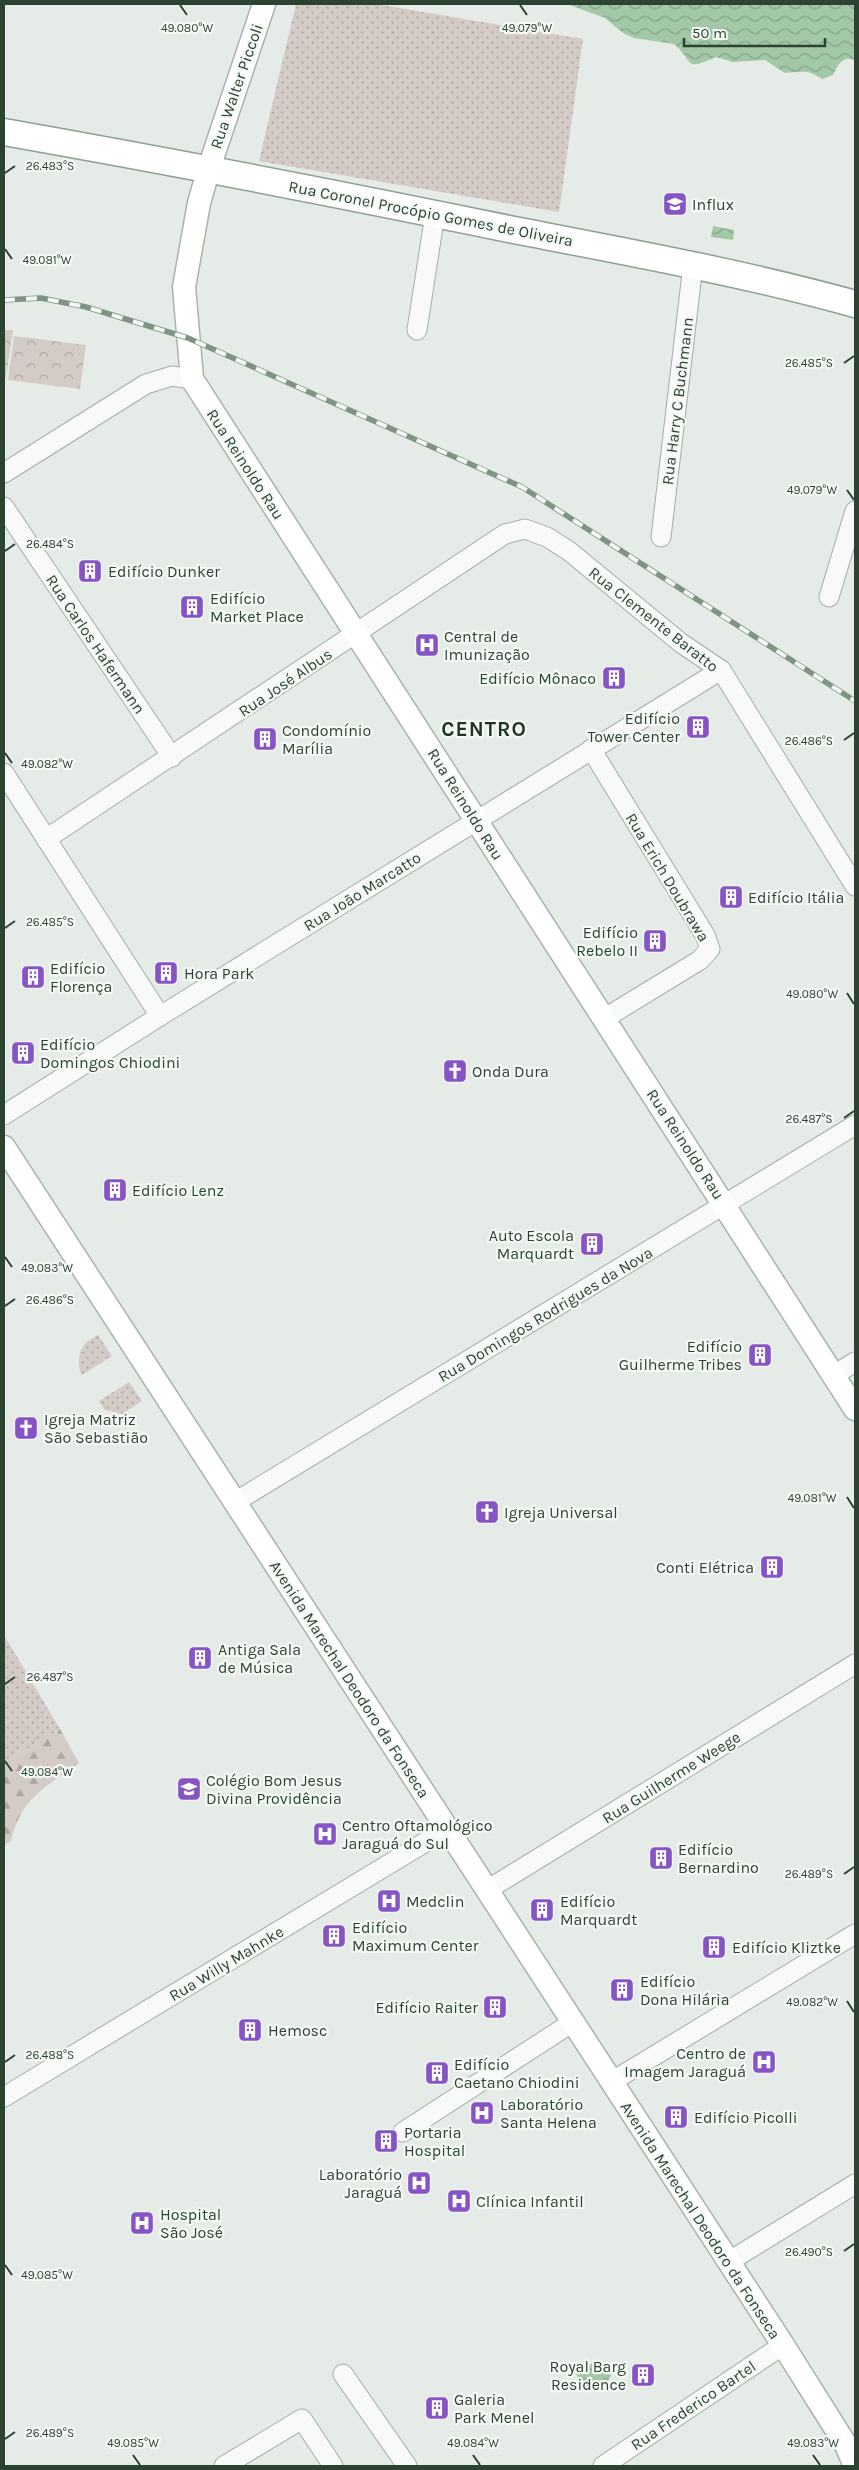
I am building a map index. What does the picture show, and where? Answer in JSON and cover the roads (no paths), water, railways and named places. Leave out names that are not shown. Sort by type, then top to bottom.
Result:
[{"type":"highway","name":"Rua Coronel Procópio Gomes de Oliveira","points":[[4,132],[208,168],[693,265],[794,287],[855,304]]},
{"type":"main road","name":"Rua Walter Piccoli","points":[[208,168],[264,4]]},
{"type":"main road","name":"Rua Reinoldo Rau","points":[[208,168],[199,204],[184,287],[192,379],[726,1205],[855,1409]]},
{"type":"main road","name":"Avenida Marechal Deodoro da Fonseca","points":[[4,1147],[783,2345],[851,2452],[855,2466]]},
{"type":"street","points":[[417,330],[435,214]]},
{"type":"street","name":"Rua Harry C Buchmann","points":[[661,537],[693,265]]},
{"type":"street","points":[[4,473],[146,384],[172,376],[192,379]]},
{"type":"street","name":"Rua Carlos Hafermann","points":[[4,507],[172,757]]},
{"type":"street","points":[[829,597],[855,511]]},
{"type":"street","name":"Rua José Albus","points":[[46,839],[505,534],[525,529]]},
{"type":"street","name":"Rua Clemente Baratto","points":[[525,529],[547,537],[569,551],[681,643],[721,670],[855,886]]},
{"type":"street","name":"Rua João Marcatto","points":[[4,1115],[591,748],[721,670]]},
{"type":"street","name":"Rua Erich Doubrawa","points":[[591,748],[705,935],[710,949],[700,960],[605,1018]]},
{"type":"street","points":[[4,773],[160,1016]]},
{"type":"street","name":"Rua Domingos Rodrigues da Nova","points":[[235,1502],[855,1125]]},
{"type":"street","points":[[834,1375],[855,1362]]},
{"type":"street","name":"Rua Guilherme Weege","points":[[487,1890],[855,1664]]},
{"type":"street","name":"Rua Willy Mahnke","points":[[4,2097],[447,1829]]},
{"type":"street","points":[[611,2082],[855,1934]]},
{"type":"street","points":[[403,2132],[573,2022]]},
{"type":"street","points":[[728,2262],[855,2184]]},
{"type":"street","name":"Rua Frederico Bartel","points":[[603,2466],[783,2345]]},
{"type":"street","points":[[343,2374],[407,2466]]},
{"type":"street","points":[[224,2466],[302,2419],[333,2466]]},
{"type":"water","points":[[567,4],[855,4],[855,61],[851,59],[844,60],[839,64],[833,75],[822,79],[808,72],[785,73],[765,60],[733,62],[716,57],[694,64],[690,63],[674,44],[634,38],[623,33],[605,18]]},
{"type":"water","points":[[713,226],[734,230],[733,240],[711,237]]},
{"type":"water","points":[[597,2360],[602,2370],[607,2370],[611,2375],[608,2381],[598,2385],[582,2382],[576,2374]]},
{"type":"railway","points":[[4,300],[41,298],[86,307],[188,338],[522,487],[855,701]]},
{"type":"place","name":"Influx","points":[[675,204]]},
{"type":"place","name":"Edifício Dunker","points":[[90,571]]},
{"type":"place","name":"Edifício Market Place","points":[[192,607]]},
{"type":"place","name":"Central de Imunização","points":[[427,645]]},
{"type":"place","name":"Edifício Mônaco","points":[[614,678]]},
{"type":"place","name":"Edifício Tower Center","points":[[698,727]]},
{"type":"place","name":"Condomínio Marília","points":[[265,739]]},
{"type":"place","name":"Edifício Itália","points":[[731,897]]},
{"type":"place","name":"Edifício Rebelo II","points":[[655,941]]},
{"type":"place","name":"Hora Park","points":[[166,973]]},
{"type":"place","name":"Edifício Florença","points":[[33,977]]},
{"type":"place","name":"Edifício Domingos Chiodini","points":[[23,1053]]},
{"type":"place","name":"Onda Dura","points":[[455,1071]]},
{"type":"place","name":"Edifício Lenz","points":[[115,1190]]},
{"type":"place","name":"Auto Escola Marquardt","points":[[592,1244]]},
{"type":"place","name":"Edifício Guilherme Tribes","points":[[760,1355]]},
{"type":"place","name":"Igreja Matriz São Sebastião","points":[[26,1428]]},
{"type":"place","name":"Igreja Universal","points":[[487,1512]]},
{"type":"place","name":"Conti Elétrica","points":[[772,1567]]},
{"type":"place","name":"Antiga Sala de Música","points":[[200,1658]]},
{"type":"place","name":"Colégio Bom Jesus Divina Providência","points":[[189,1789]]},
{"type":"place","name":"Centro Oftamológico Jaraguá do Sul","points":[[325,1834]]},
{"type":"place","name":"Edifício Bernardino","points":[[661,1858]]},
{"type":"place","name":"Medclin","points":[[389,1901]]},
{"type":"place","name":"Edifício Marquardt","points":[[542,1910]]},
{"type":"place","name":"Edifício Maximum Center","points":[[334,1936]]},
{"type":"place","name":"Edifício Kliztke","points":[[714,1947]]},
{"type":"place","name":"Edifício Dona Hilária","points":[[622,1990]]},
{"type":"place","name":"Edifício Raiter","points":[[495,2007]]},
{"type":"place","name":"Hemosc","points":[[250,2030]]},
{"type":"place","name":"Centro de Imagem Jaraguá","points":[[764,2062]]},
{"type":"place","name":"Edifício Caetano Chiodini","points":[[437,2073]]},
{"type":"place","name":"Laboratório Santa Helena","points":[[482,2113]]},
{"type":"place","name":"Edifício Picolli","points":[[676,2117]]},
{"type":"place","name":"Portaria Hospital","points":[[386,2141]]},
{"type":"place","name":"Laboratório Jaraguá","points":[[419,2183]]},
{"type":"place","name":"Clínica Infantil","points":[[459,2201]]},
{"type":"place","name":"Hospital São José","points":[[142,2223]]},
{"type":"place","name":"Royal Barg Residence","points":[[643,2375]]},
{"type":"place","name":"Galeria Park Menel","points":[[437,2408]]},
{"type":"district","name":"CENTRO","points":[[484,729]]}]
